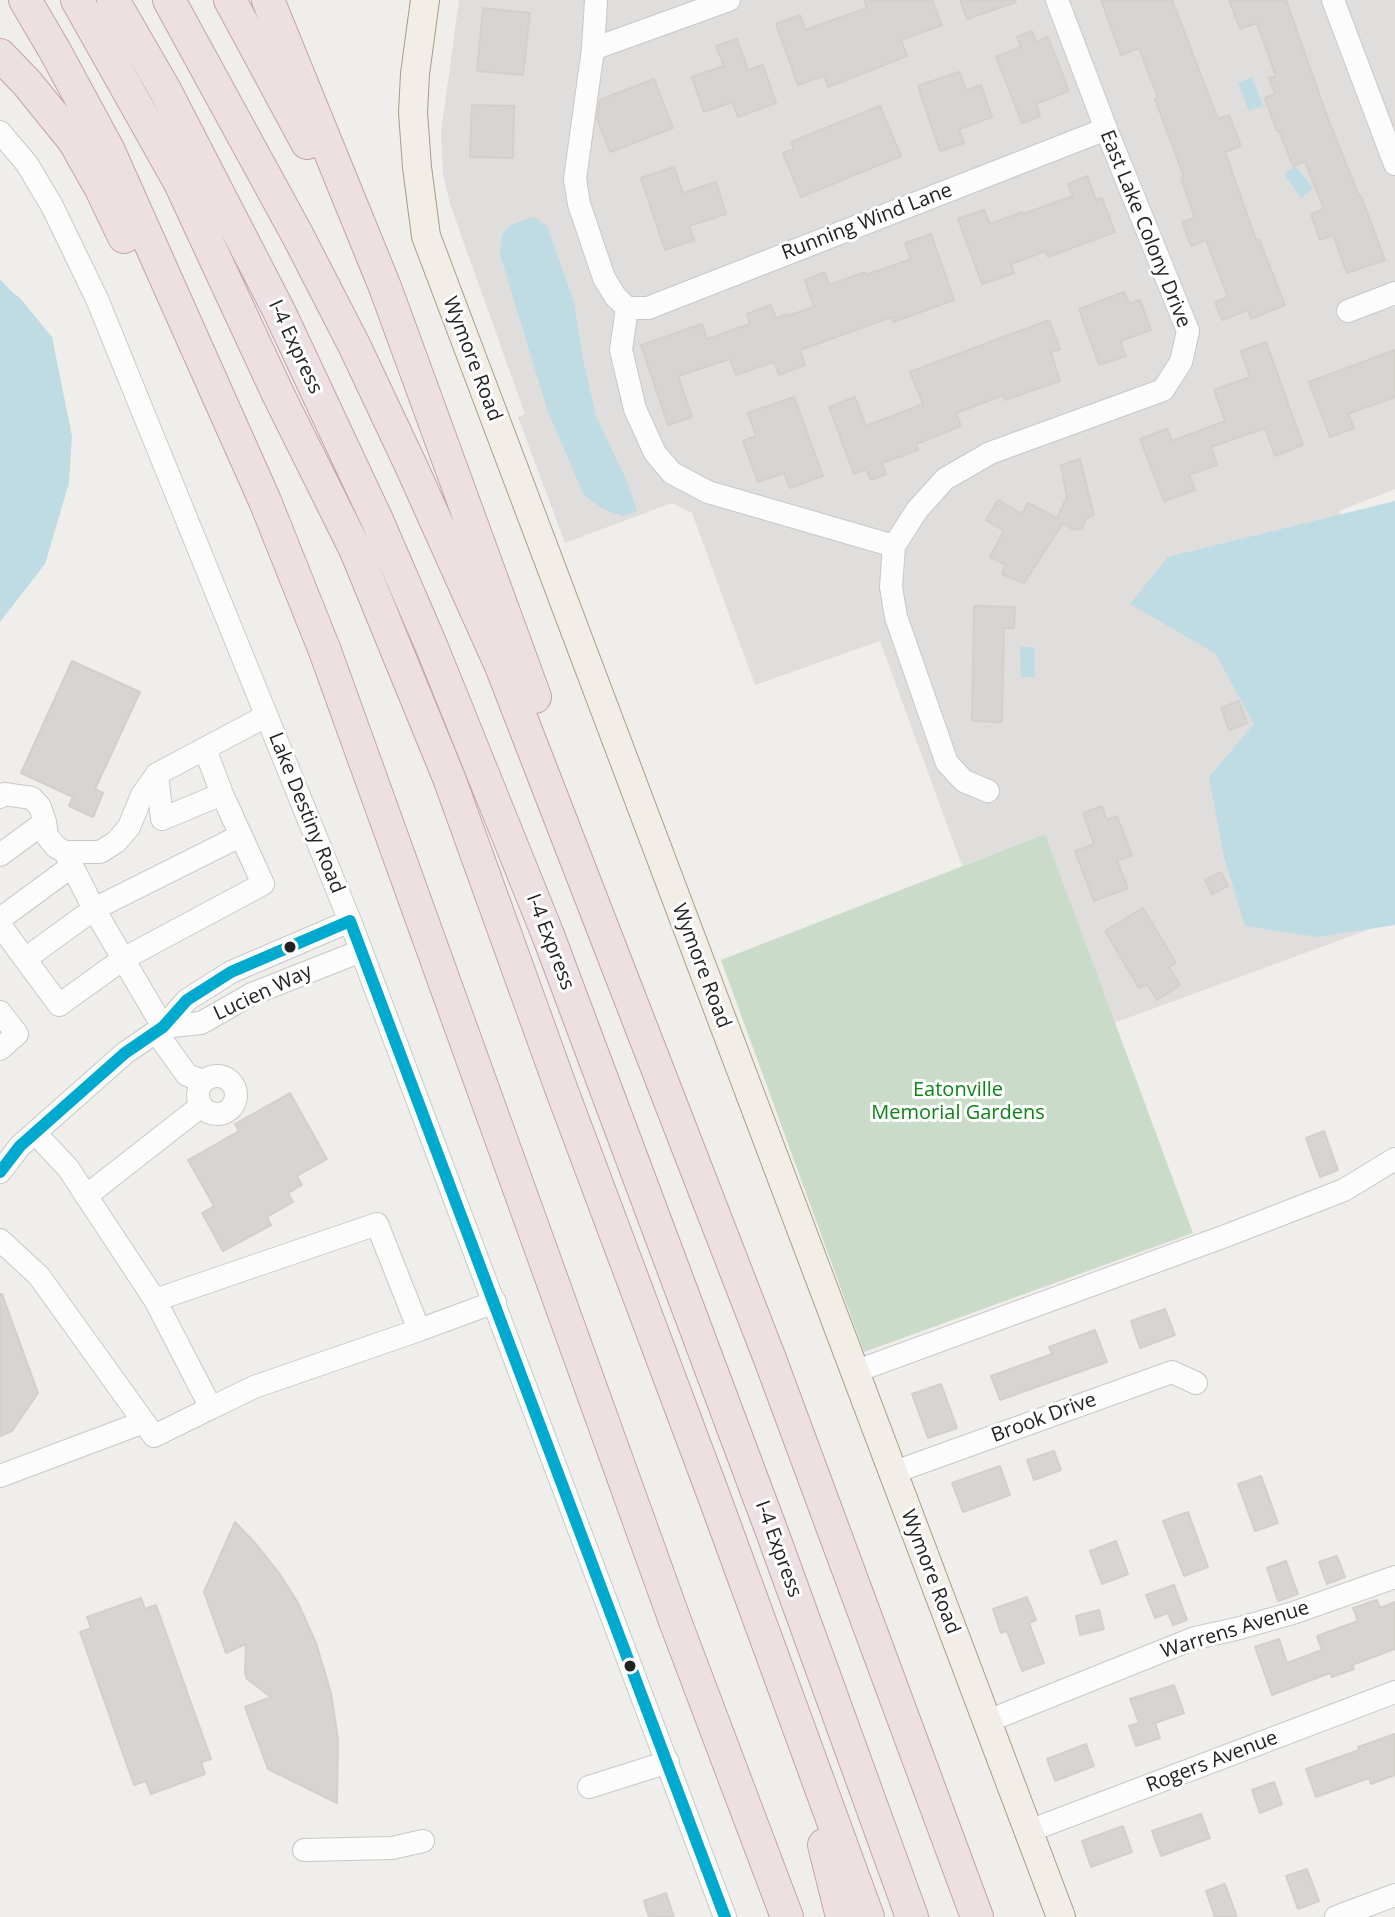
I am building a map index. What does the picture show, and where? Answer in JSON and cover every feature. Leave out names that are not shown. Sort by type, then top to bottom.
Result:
[{"type":"highway","points":[[25,0],[108,149],[265,501],[325,651],[675,1621],[787,1917]]},
{"type":"highway","name":"I-4 Express","points":[[77,0],[180,183],[278,394],[356,551],[449,778],[868,1917]]},
{"type":"highway","name":"I-4 Express","points":[[113,0],[165,90],[279,311],[377,520],[431,645],[548,935],[772,1532],[912,1917]]},
{"type":"highway","points":[[169,0],[355,347],[501,666],[770,1359],[977,1917]]},
{"type":"highway","points":[[230,0],[385,287]]},
{"type":"highway","points":[[268,0],[385,287],[527,672],[552,746],[560,817]]},
{"type":"highway","points":[[0,55],[74,141],[145,280],[265,501]]},
{"type":"highway","points":[[812,1644],[831,1673],[935,1917]]},
{"type":"highway","points":[[791,1706],[842,1917]]},
{"type":"main road","name":"Wymore Road","points":[[425,0],[413,112],[426,236],[1061,1917]]},
{"type":"street","points":[[596,0],[593,49],[575,179],[579,204],[604,278],[627,308],[621,350],[635,409],[655,453],[672,473],[708,492],[894,546]]},
{"type":"street","points":[[593,49],[729,0]]},
{"type":"street","name":"East Lake Colony Drive","points":[[988,791],[964,781],[947,763],[896,617],[891,587],[894,546],[917,510],[945,479],[990,453],[1163,390],[1181,362],[1188,331],[1057,0]]},
{"type":"street","points":[[1333,0],[1395,164]]},
{"type":"street","name":"Running Wind Lane","points":[[627,308],[648,308],[1106,129]]},
{"type":"street","name":"Lake Destiny Road","points":[[0,132],[27,164],[52,206],[97,299],[350,921],[725,1917]]},
{"type":"street","points":[[1348,311],[1395,293]]},
{"type":"street","points":[[0,919],[69,859],[100,852],[116,842],[129,827],[142,795],[157,774],[266,716]]},
{"type":"street","points":[[0,925],[59,1005],[123,959],[263,884],[205,749]]},
{"type":"street","points":[[157,774],[162,819],[222,794]]},
{"type":"street","points":[[0,797],[4,794],[32,798],[40,807],[47,836],[69,859],[159,1029],[187,1075],[203,1081]]},
{"type":"street","points":[[0,855],[45,822]]},
{"type":"street","points":[[25,959],[94,909],[240,836]]},
{"type":"street","name":"Lucien Way","points":[[0,1172],[20,1146],[125,1053],[159,1029],[187,1000],[231,972],[350,921]]},
{"type":"street","name":"Lucien Way","points":[[159,1029],[201,1023],[252,994],[361,951]]},
{"type":"street","points":[[0,1012],[17,1034],[0,1049]]},
{"type":"street","points":[[221,1076],[232,1083],[236,1094],[232,1106],[222,1114],[209,1113],[197,1098],[203,1081],[208,1077],[221,1076]]},
{"type":"street","points":[[86,1196],[201,1106]]},
{"type":"street","points":[[35,1133],[68,1168],[155,1300],[211,1408]]},
{"type":"street","points":[[854,1372],[1344,1190],[1395,1159]]},
{"type":"street","points":[[155,1300],[377,1224],[419,1330]]},
{"type":"street","points":[[0,1240],[39,1276],[154,1436],[254,1387],[495,1302]]},
{"type":"street","name":"Brook Drive","points":[[892,1473],[1172,1372],[1196,1383]]},
{"type":"street","points":[[0,1476],[144,1422]]},
{"type":"street","name":"Warrens Avenue","points":[[988,1721],[1195,1638],[1293,1613],[1395,1577]]},
{"type":"street","name":"Rogers Avenue","points":[[1029,1831],[1395,1692]]},
{"type":"street","points":[[589,1787],[668,1762]]},
{"type":"street","points":[[304,1850],[392,1848],[423,1841]]},
{"type":"street","points":[[1336,1917],[1395,1895]]},
{"type":"shaded area","points":[[459,0],[1395,0],[1395,489],[1339,511],[1395,665],[1395,920],[1114,1023],[1045,834],[962,866],[880,641],[755,685],[692,513],[672,503],[565,543],[518,417],[525,414],[450,204],[443,174],[441,133]]},
{"type":"green space","name":"Eatonville Memorial Gardens","points":[[1045,834],[1193,1233],[864,1352],[721,960]]},
{"type":"water","points":[[1252,77],[1263,106],[1249,111],[1238,83]]},
{"type":"water","points":[[1296,166],[1313,189],[1301,198],[1284,174]]},
{"type":"water","points":[[534,217],[547,226],[574,302],[596,416],[626,479],[637,511],[623,516],[605,510],[584,495],[547,409],[500,254],[502,235],[510,225]]},
{"type":"water","points":[[0,279],[52,337],[72,436],[69,483],[45,564],[0,622]]},
{"type":"water","points":[[1395,501],[1395,925],[1318,937],[1245,926],[1224,857],[1209,777],[1254,724],[1215,653],[1130,604],[1168,557]]},
{"type":"water","points":[[1020,647],[1034,647],[1035,677],[1021,677]]},
{"type":"building","points":[[864,0],[932,0],[942,25],[901,40],[907,56],[828,87],[824,76],[798,85],[776,24],[800,15],[805,30],[867,8]]},
{"type":"building","points":[[960,0],[1015,0],[1016,2],[967,19]]},
{"type":"building","points":[[1101,0],[1172,0],[1218,119],[1229,115],[1241,146],[1225,152],[1256,240],[1259,239],[1285,305],[1251,319],[1248,310],[1222,320],[1215,302],[1228,297],[1206,240],[1191,246],[1182,222],[1195,218],[1181,178],[1184,177],[1155,99],[1158,98],[1139,48],[1121,55]]},
{"type":"building","points":[[1229,0],[1286,0],[1328,119],[1385,260],[1347,273],[1333,235],[1320,240],[1311,214],[1324,209],[1305,162],[1293,166],[1265,98],[1275,94],[1269,78],[1276,76],[1257,23],[1240,29]]},
{"type":"building","points":[[483,8],[530,13],[523,75],[477,71]]},
{"type":"building","points":[[1032,31],[1036,42],[1048,37],[1069,91],[1036,104],[1040,116],[1022,123],[996,57],[1021,47],[1017,37]]},
{"type":"building","points":[[737,39],[748,70],[763,65],[776,103],[738,117],[732,102],[704,112],[692,77],[724,66],[716,46]]},
{"type":"building","points":[[959,72],[966,90],[981,85],[992,117],[959,129],[964,143],[940,151],[918,86]]},
{"type":"building","points":[[654,79],[673,128],[610,152],[597,119],[600,100]]},
{"type":"building","points":[[472,105],[514,106],[513,158],[470,157]]},
{"type":"building","points":[[880,106],[901,156],[801,197],[783,153],[794,149],[791,142]]},
{"type":"building","points":[[674,167],[683,193],[716,182],[726,214],[689,226],[694,240],[665,250],[641,178]]},
{"type":"building","points":[[1087,176],[1096,200],[1102,198],[1115,232],[1048,257],[1046,251],[1011,264],[1014,273],[982,284],[958,219],[984,210],[990,224],[1023,214],[1073,196],[1068,184]]},
{"type":"building","points":[[931,234],[954,300],[893,322],[892,317],[800,350],[805,365],[779,375],[774,362],[736,375],[730,359],[678,376],[692,417],[668,425],[641,345],[702,324],[707,339],[750,324],[747,314],[771,305],[776,318],[814,307],[805,280],[825,272],[829,285],[911,259],[905,243]]},
{"type":"building","points":[[1124,292],[1129,304],[1140,300],[1151,330],[1120,341],[1126,356],[1099,365],[1079,309]]},
{"type":"building","points":[[1049,320],[1060,349],[1051,352],[1060,381],[1005,400],[1003,395],[956,413],[961,426],[916,444],[918,450],[882,463],[886,474],[871,480],[866,469],[854,474],[829,407],[855,397],[866,426],[923,404],[910,372]]},
{"type":"building","points":[[1266,342],[1303,445],[1275,456],[1265,428],[1211,447],[1217,465],[1189,475],[1195,490],[1164,501],[1140,439],[1167,429],[1172,441],[1225,421],[1214,390],[1250,377],[1241,351]]},
{"type":"building","points":[[1395,350],[1395,397],[1348,414],[1354,428],[1330,437],[1309,382]]},
{"type":"building","points":[[794,397],[823,476],[790,488],[784,473],[758,482],[743,441],[756,436],[748,413]]},
{"type":"building","points":[[1080,459],[1094,515],[1086,518],[1082,528],[1074,530],[1063,523],[1024,583],[1002,574],[1006,565],[990,557],[1004,531],[986,520],[998,500],[1022,514],[1028,503],[1057,518],[1067,497],[1061,465]]},
{"type":"building","points":[[974,606],[1015,607],[1014,628],[1004,628],[1002,722],[972,721]]},
{"type":"building","points":[[72,661],[140,692],[95,789],[103,793],[93,817],[69,806],[73,797],[21,773]]},
{"type":"building","points":[[1239,701],[1247,723],[1229,730],[1221,708]]},
{"type":"building","points":[[1102,806],[1107,820],[1117,816],[1132,855],[1117,861],[1128,888],[1094,901],[1075,851],[1094,844],[1083,813]]},
{"type":"building","points":[[1221,872],[1228,886],[1212,894],[1205,880]]},
{"type":"building","points":[[1143,908],[1176,963],[1169,967],[1180,985],[1157,1000],[1147,984],[1139,988],[1105,931]]},
{"type":"building","points":[[290,1093],[327,1159],[297,1176],[302,1185],[288,1193],[293,1202],[267,1217],[271,1225],[223,1251],[202,1213],[214,1206],[188,1160],[239,1131],[235,1124]]},
{"type":"building","points":[[1324,1131],[1338,1170],[1320,1177],[1306,1138]]},
{"type":"building","points":[[0,1294],[38,1393],[12,1431],[0,1436]]},
{"type":"building","points":[[1165,1309],[1175,1335],[1140,1348],[1131,1321]]},
{"type":"building","points":[[1095,1330],[1107,1362],[1000,1400],[991,1376],[1052,1354],[1049,1347]]},
{"type":"building","points":[[941,1384],[957,1428],[928,1438],[912,1394]]},
{"type":"building","points":[[1054,1451],[1061,1470],[1034,1480],[1027,1460]]},
{"type":"building","points":[[1000,1466],[1010,1495],[963,1512],[952,1483]]},
{"type":"building","points":[[1261,1476],[1278,1523],[1255,1531],[1238,1484]]},
{"type":"building","points":[[1188,1512],[1208,1567],[1184,1576],[1163,1521]]},
{"type":"building","points":[[235,1522],[279,1573],[298,1603],[316,1643],[331,1693],[338,1740],[337,1803],[268,1769],[245,1707],[271,1697],[247,1679],[246,1644],[226,1653],[204,1592]]},
{"type":"building","points":[[1116,1541],[1128,1574],[1102,1584],[1090,1551]]},
{"type":"building","points":[[1337,1556],[1345,1577],[1327,1584],[1319,1562]]},
{"type":"building","points":[[1286,1561],[1298,1594],[1278,1601],[1267,1568]]},
{"type":"building","points":[[1174,1585],[1187,1620],[1173,1625],[1168,1613],[1155,1618],[1146,1595]]},
{"type":"building","points":[[1027,1597],[1036,1620],[1029,1623],[1044,1663],[1022,1671],[1007,1631],[1001,1633],[993,1609]]},
{"type":"building","points":[[141,1598],[145,1609],[156,1605],[211,1759],[201,1762],[205,1774],[151,1794],[146,1781],[134,1785],[80,1632],[91,1628],[87,1617]]},
{"type":"building","points":[[1377,1600],[1380,1608],[1395,1602],[1395,1649],[1352,1665],[1354,1669],[1332,1677],[1330,1673],[1272,1695],[1255,1647],[1279,1639],[1287,1663],[1322,1650],[1317,1636],[1358,1621],[1353,1608]]},
{"type":"building","points":[[1099,1610],[1104,1629],[1080,1635],[1076,1616]]},
{"type":"building","points":[[1174,1685],[1184,1713],[1155,1723],[1160,1738],[1136,1746],[1129,1726],[1139,1723],[1130,1699]]},
{"type":"building","points":[[1395,1734],[1395,1775],[1371,1784],[1369,1778],[1316,1797],[1306,1769]]},
{"type":"building","points":[[1086,1744],[1094,1766],[1055,1781],[1047,1759]]},
{"type":"building","points":[[1274,1782],[1282,1804],[1260,1813],[1252,1790]]},
{"type":"building","points":[[1201,1814],[1210,1838],[1161,1856],[1152,1831]]},
{"type":"building","points":[[1123,1826],[1132,1852],[1091,1867],[1082,1841]]},
{"type":"building","points":[[1307,1869],[1319,1901],[1298,1909],[1286,1876]]},
{"type":"building","points":[[1225,1884],[1237,1917],[1215,1917],[1206,1891]]},
{"type":"building","points":[[666,1893],[674,1917],[649,1917],[644,1901]]},
{"type":"transit line","points":[[350,921],[725,1917]]},
{"type":"transit line","points":[[0,1172],[20,1146],[125,1053],[163,1027],[187,1000],[231,972],[350,921]]}]
